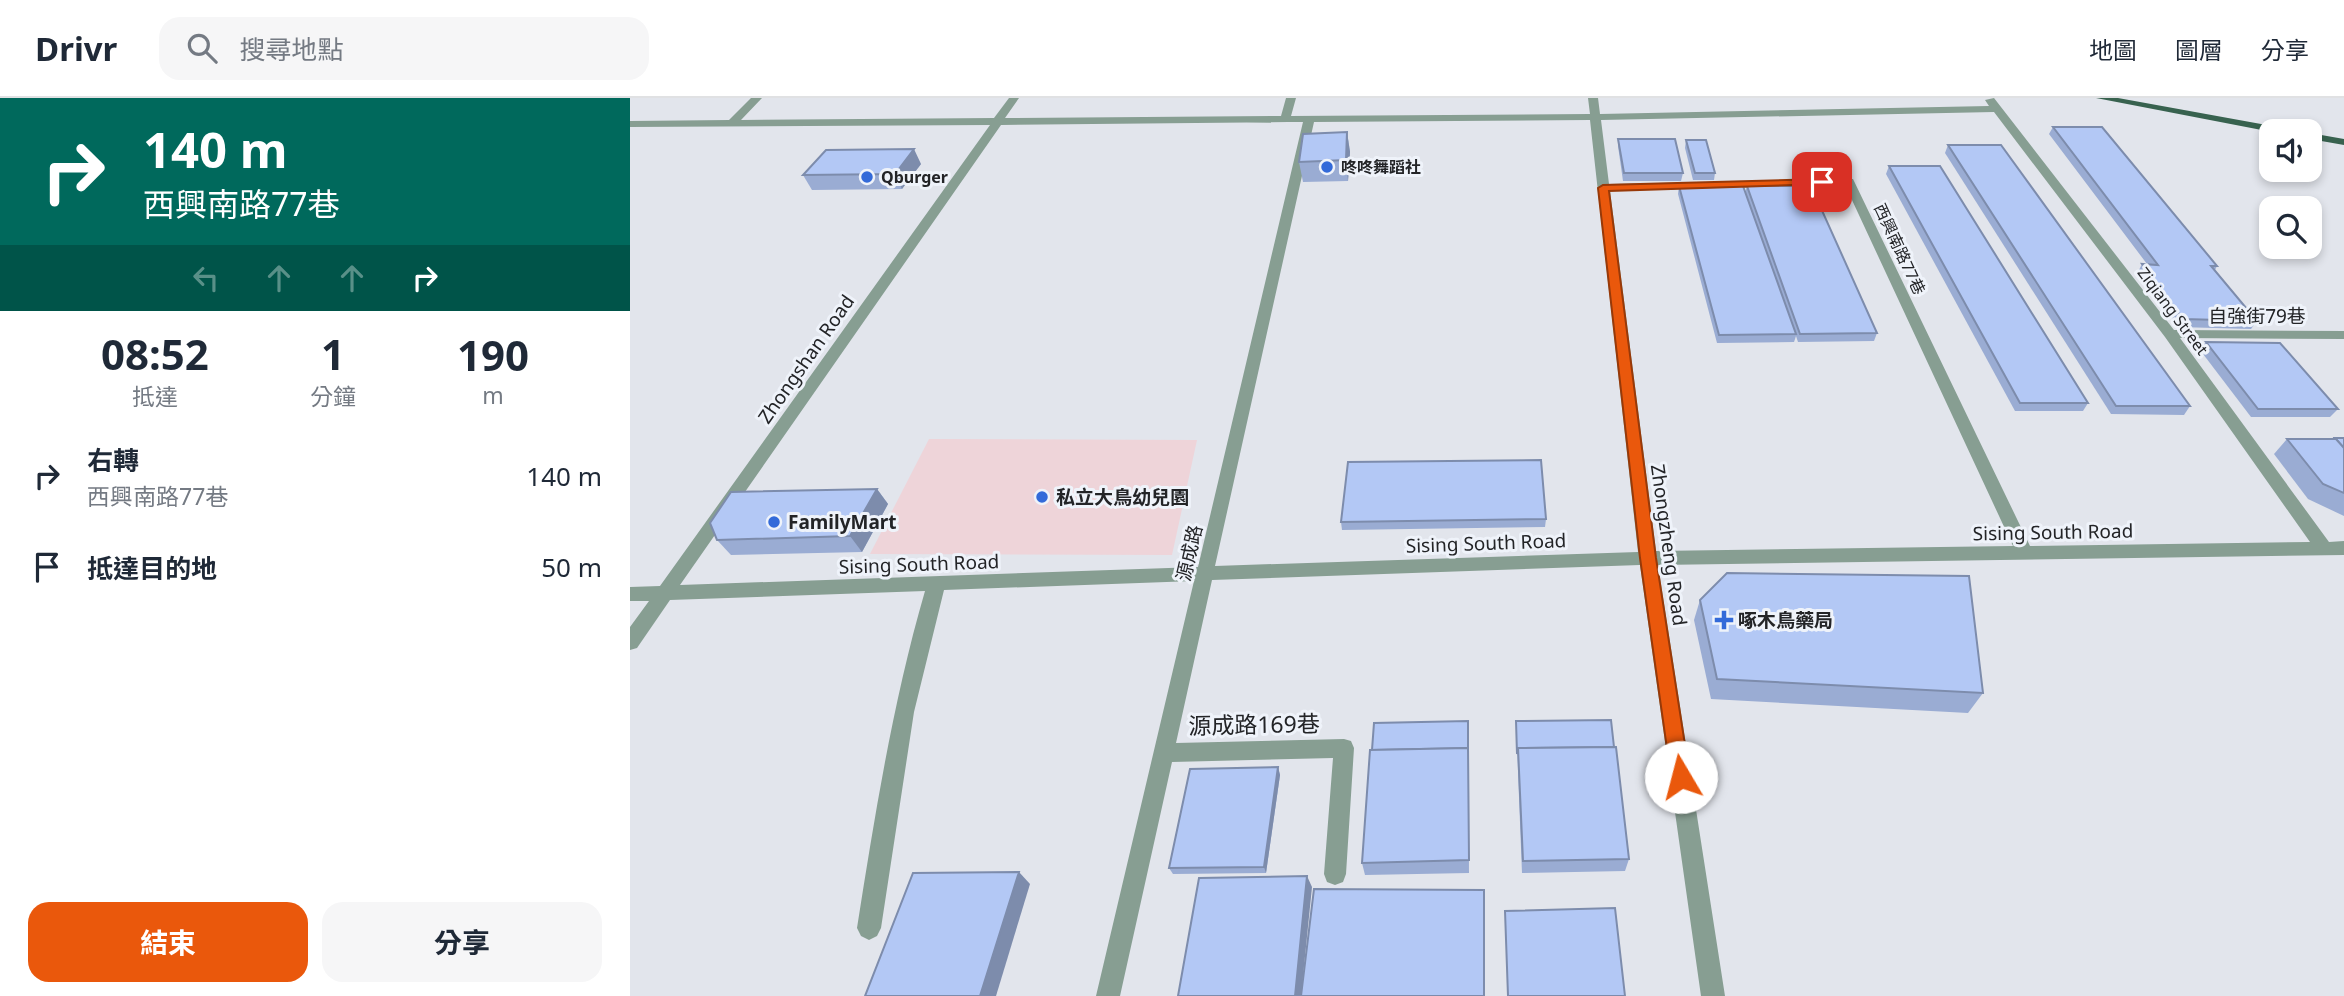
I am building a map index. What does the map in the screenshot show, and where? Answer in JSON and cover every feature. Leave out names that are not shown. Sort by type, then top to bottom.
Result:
[{"type":"main road","points":[[2101,98],[2259,127]]},
{"type":"main road","points":[[2322,138],[2344,142]]},
{"type":"street","points":[[734,121],[757,98]]},
{"type":"street","name":"Zhongshan Road","points":[[630,642],[1014,98]]},
{"type":"street","points":[[1285,120],[1291,98]]},
{"type":"street","name":"Zhongzheng Road","points":[[1593,98],[1648,558],[1713,996]]},
{"type":"street","points":[[630,124],[734,121],[998,122],[1596,117],[1992,104]]},
{"type":"street","name":"Ziqiang Street","points":[[1992,104],[2335,549]]},
{"type":"street","name":"源成路","points":[[1108,996],[1309,120]]},
{"type":"street","name":"西興南路77巷","points":[[1603,188],[1849,181],[2025,554]]},
{"type":"street","name":"自強街79巷","points":[[2170,334],[2344,335]]},
{"type":"street","name":"Sising South Road","points":[[630,594],[1648,558],[2335,549]]},
{"type":"street","points":[[869,928],[894,764],[919,641],[936,585]]},
{"type":"street","name":"源成路169巷","points":[[1165,753],[1344,748],[1335,874]]},
{"type":"shaded area","name":"私立大鳥幼兒園","points":[[929,439],[1197,440],[1172,555],[870,554]]},
{"type":"building","points":[[2053,127],[2102,127],[2217,266],[2211,266],[2257,321],[2183,319],[2142,264],[2158,265]]},
{"type":"building","points":[[1347,132],[1346,160],[1299,162],[1303,134]]},
{"type":"building","points":[[1618,139],[1675,139],[1683,173],[1624,173]]},
{"type":"building","points":[[1686,140],[1706,140],[1715,173],[1695,173]]},
{"type":"building","points":[[1948,145],[2001,145],[2190,406],[2116,406]]},
{"type":"building","points":[[914,149],[895,174],[803,175],[826,150]]},
{"type":"building","points":[[1889,166],[1940,166],[2088,403],[2020,403]]},
{"type":"building","points":[[1679,186],[1743,186],[1796,334],[1719,335]]},
{"type":"building","points":[[1747,186],[1811,186],[1877,333],[1800,334]]},
{"type":"building","points":[[2206,342],[2280,343],[2338,409],[2258,409]]},
{"type":"building","points":[[2333,438],[2344,438],[2344,448],[2336,439]]},
{"type":"building","points":[[2287,439],[2336,439],[2344,448],[2344,493],[2323,484]]},
{"type":"building","points":[[1541,460],[1546,519],[1341,522],[1348,462]]},
{"type":"building","points":[[877,489],[850,536],[717,540],[710,523],[731,492]]},
{"type":"building","points":[[1727,573],[1969,576],[1983,693],[1717,679],[1700,600]]},
{"type":"building","points":[[1611,720],[1614,747],[1518,748],[1517,754],[1516,721]]},
{"type":"building","points":[[1468,721],[1468,748],[1372,750],[1374,723]]},
{"type":"building","points":[[1616,747],[1629,859],[1523,861],[1518,748]]},
{"type":"building","points":[[1468,748],[1469,860],[1362,863],[1370,750]]},
{"type":"building","points":[[1278,767],[1264,867],[1169,868],[1190,769]]},
{"type":"building","points":[[1019,872],[980,996],[865,996],[913,873]]},
{"type":"building","points":[[1307,876],[1295,996],[1178,996],[1199,878]]},
{"type":"building","points":[[1314,889],[1484,890],[1484,996],[1301,996]]},
{"type":"building","points":[[1615,908],[1625,996],[1508,996],[1505,911]]},
{"type":"place","name":"咚咚舞蹈社","points":[[1327,167]]},
{"type":"place","name":"Qburger","points":[[867,177]]},
{"type":"place","name":"私立大鳥幼兒園","points":[[1042,497]]},
{"type":"place","name":"FamilyMart","points":[[774,522]]},
{"type":"place","name":"啄木鳥藥局","points":[[1724,620]]},
{"type":"route","points":[[1681,777],[1648,558],[1603,188],[1822,182]]}]
